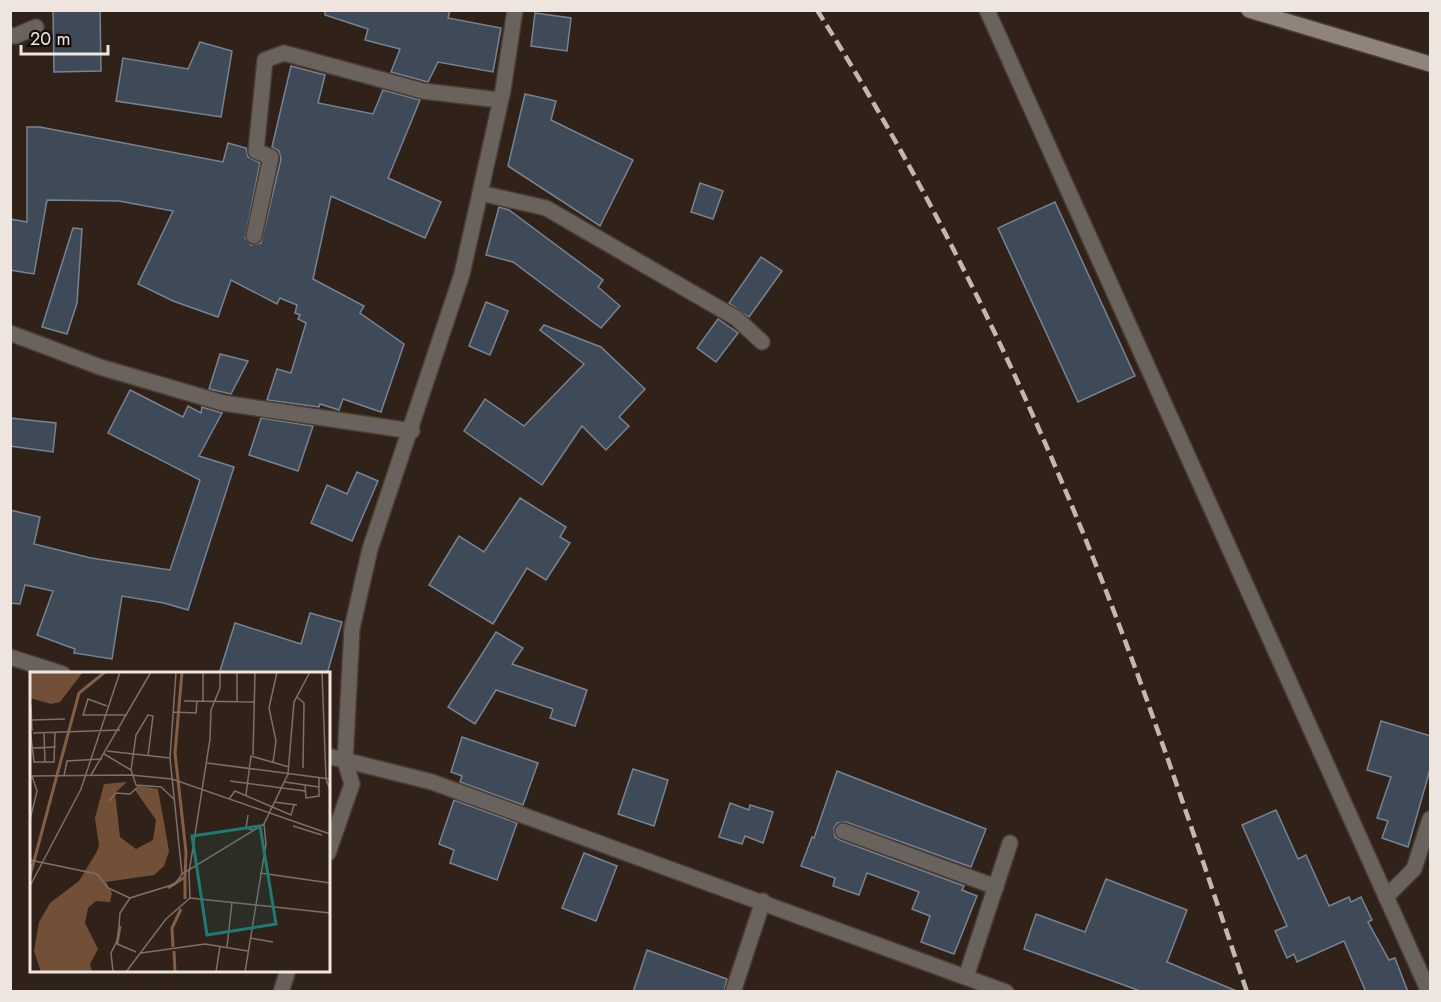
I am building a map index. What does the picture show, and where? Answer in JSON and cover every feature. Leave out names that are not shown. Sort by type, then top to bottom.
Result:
[{"type":"street","points":[[330,847],[352,784],[345,761],[352,628],[370,549],[412,431],[462,274],[503,90],[516,10]]},
{"type":"street","points":[[987,10],[1429,992]]},
{"type":"street","points":[[1249,10],[1431,64]]},
{"type":"street","points":[[10,35],[15,36],[36,27]]},
{"type":"street","points":[[254,236],[271,157],[256,151],[265,60],[284,53],[423,91],[499,100]]},
{"type":"street","points":[[480,193],[546,208],[736,318],[762,342]]},
{"type":"street","points":[[10,333],[100,368],[223,403],[412,431]]},
{"type":"street","points":[[10,657],[57,672]]},
{"type":"street","points":[[330,757],[432,782],[763,901],[1006,992]]},
{"type":"street","points":[[1386,897],[1414,869],[1431,819]]},
{"type":"street","points":[[843,831],[996,887]]},
{"type":"street","points":[[966,977],[1010,843]]},
{"type":"street","points":[[733,992],[763,901]]},
{"type":"street","points":[[281,992],[287,972]]},
{"type":"building","points":[[53,10],[100,10],[101,71],[54,72]]},
{"type":"building","points":[[325,10],[450,10],[448,18],[501,28],[493,72],[438,62],[428,82],[391,72],[400,49],[365,40],[368,29],[325,15]]},
{"type":"building","points":[[535,13],[571,18],[567,51],[531,46]]},
{"type":"building","points":[[200,42],[232,51],[221,117],[116,101],[123,58],[188,69]]},
{"type":"building","points":[[291,66],[325,75],[318,103],[373,114],[383,90],[420,100],[388,178],[441,202],[425,238],[331,196],[313,279],[364,306],[360,313],[404,344],[381,412],[343,399],[339,410],[320,404],[319,407],[267,400],[277,369],[291,373],[306,323],[298,319],[300,315],[295,313],[297,305],[280,298],[277,304],[231,280],[218,317],[173,301],[138,284],[173,211],[119,201],[47,200],[34,274],[10,270],[10,219],[27,222],[27,127],[40,127],[223,162],[228,143],[246,148],[248,157],[260,163],[245,238],[251,245],[261,243],[281,159],[279,151],[272,147]]},
{"type":"building","points":[[525,94],[556,101],[551,120],[633,160],[600,226],[508,166]]},
{"type":"building","points":[[700,183],[723,191],[713,219],[691,212]]},
{"type":"building","points":[[1055,202],[1135,376],[1078,402],[998,228]]},
{"type":"building","points":[[499,207],[509,210],[603,280],[598,287],[620,306],[601,328],[513,262],[486,255]]},
{"type":"building","points":[[73,228],[82,229],[77,303],[67,334],[42,327]]},
{"type":"building","points":[[761,257],[782,271],[749,317],[729,303]]},
{"type":"building","points":[[486,302],[508,311],[490,355],[469,346]]},
{"type":"building","points":[[718,319],[738,333],[716,362],[697,348]]},
{"type":"building","points":[[544,325],[601,347],[645,389],[619,417],[629,426],[606,450],[582,426],[542,485],[464,431],[485,399],[524,426],[584,364],[540,330]]},
{"type":"building","points":[[220,354],[248,361],[231,394],[209,389]]},
{"type":"building","points":[[130,390],[183,417],[188,406],[201,413],[202,407],[222,413],[199,456],[234,467],[188,610],[164,603],[122,596],[112,659],[74,653],[75,649],[37,635],[53,591],[25,585],[20,604],[10,603],[10,510],[40,517],[34,544],[91,558],[170,570],[200,480],[108,433]]},
{"type":"building","points":[[10,418],[56,423],[53,452],[10,446]]},
{"type":"building","points":[[261,418],[313,426],[298,471],[249,455]]},
{"type":"building","points":[[357,472],[378,481],[352,541],[311,523],[327,485],[347,494]]},
{"type":"building","points":[[520,498],[566,527],[560,537],[570,543],[546,580],[527,568],[493,624],[429,585],[459,536],[484,552]]},
{"type":"building","points":[[310,613],[342,622],[328,672],[220,672],[235,623],[301,644]]},
{"type":"building","points":[[496,632],[523,648],[512,664],[587,690],[575,726],[550,718],[553,709],[496,690],[475,724],[448,707]]},
{"type":"building","points":[[1381,721],[1431,736],[1431,766],[1408,847],[1382,838],[1388,821],[1377,818],[1391,777],[1367,770]]},
{"type":"building","points":[[462,737],[538,763],[523,805],[460,782],[462,776],[451,772]]},
{"type":"building","points":[[633,769],[668,780],[654,826],[618,814]]},
{"type":"building","points":[[837,771],[986,829],[971,867],[846,822],[837,823],[834,828],[835,837],[840,840],[964,886],[962,890],[977,896],[954,954],[921,942],[930,916],[912,909],[919,892],[867,873],[859,895],[833,886],[835,878],[801,866],[812,837],[814,838]]},
{"type":"building","points":[[454,800],[517,823],[497,880],[450,863],[454,850],[439,844]]},
{"type":"building","points":[[730,803],[749,810],[750,805],[773,812],[763,843],[745,836],[742,844],[719,837]]},
{"type":"building","points":[[1276,810],[1298,859],[1306,855],[1329,906],[1349,897],[1351,902],[1361,897],[1372,920],[1368,922],[1389,960],[1395,958],[1408,992],[1366,992],[1344,941],[1297,962],[1294,954],[1287,958],[1275,931],[1287,926],[1242,825]]},
{"type":"building","points":[[584,853],[617,866],[596,921],[562,908]]},
{"type":"building","points":[[1106,879],[1187,910],[1167,962],[1239,992],[1143,992],[1024,949],[1036,914],[1085,932]]},
{"type":"building","points":[[647,950],[727,979],[724,992],[633,992]]},
{"type":"railway","points":[[817,10],[905,158],[985,312],[1022,390],[1090,550],[1138,675],[1247,992]]}]
